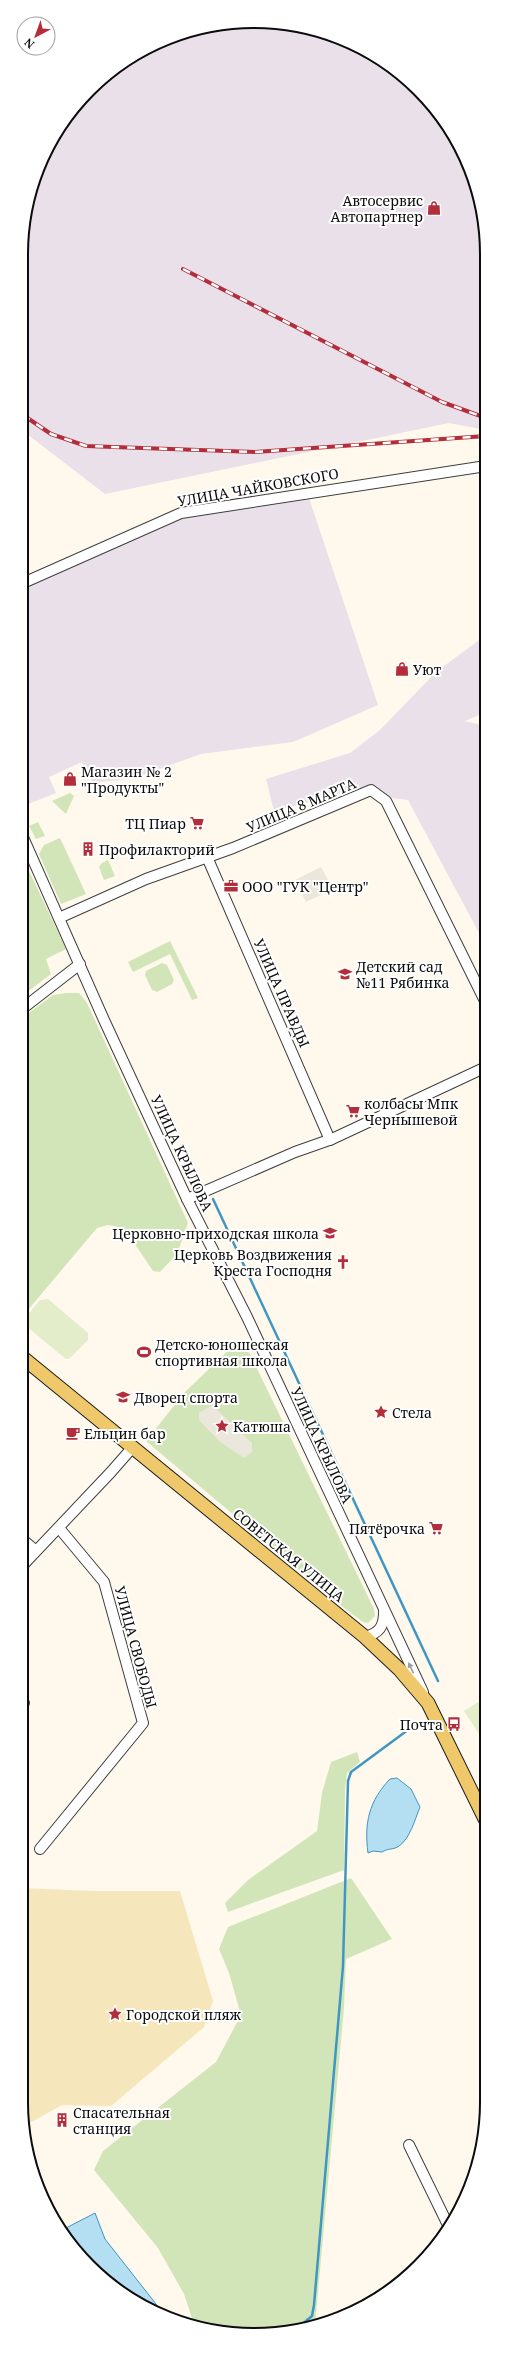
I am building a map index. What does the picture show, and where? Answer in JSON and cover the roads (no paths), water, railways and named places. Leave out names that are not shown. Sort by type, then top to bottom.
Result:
[{"type":"main road","name":"СОВЕТСКАЯ УЛИЦА","points":[[28,1362],[365,1637],[399,1669],[428,1703],[480,1809]]},
{"type":"street","name":"УЛИЦА ЧАЙКОВСКОГО","points":[[28,581],[180,513],[480,467]]},
{"type":"street","name":"УЛИЦА 8 МАРТА","points":[[59,918],[146,879],[207,857],[371,790],[386,801],[480,991]]},
{"type":"street","name":"УЛИЦА КРЫЛОВА","points":[[28,848],[187,1200],[247,1317],[428,1703]]},
{"type":"street","name":"УЛИЦА ПРАВДЫ","points":[[207,857],[330,1140]]},
{"type":"street","points":[[28,1003],[80,964]]},
{"type":"street","points":[[187,1200],[295,1152],[330,1140],[480,1070]]},
{"type":"street","points":[[28,1559],[35,1550],[59,1528],[132,1448]]},
{"type":"street","name":"УЛИЦА СВОБОДЫ","points":[[40,1849],[143,1724],[104,1582],[59,1528]]},
{"type":"street","points":[[28,1544],[35,1550]]},
{"type":"street","points":[[365,1637],[380,1630],[384,1623],[384,1610]]},
{"type":"street","points":[[409,2145],[446,2221]]},
{"type":"water","points":[[397,1778],[411,1789],[420,1807],[414,1823],[406,1839],[399,1846],[382,1852],[373,1851],[368,1853],[368,1822],[373,1804],[383,1787],[390,1779]]},
{"type":"water","points":[[95,2213],[105,2239],[157,2306],[128,2290],[105,2272],[84,2251],[66,2228]]},
{"type":"waterway","points":[[213,1199],[438,1681]]},
{"type":"waterway","points":[[305,2322],[312,2316],[314,2305],[343,1966],[348,1781],[351,1772],[416,1724]]},
{"type":"railway","points":[[183,269],[442,402],[480,416]]},
{"type":"railway","points":[[28,418],[51,434],[86,446],[255,452],[480,436]]},
{"type":"place","name":"Автосервис Автопартнер","points":[[434,208]]},
{"type":"place","name":"Уют","points":[[402,669]]},
{"type":"place","name":"Магазин № 2 \"Продукты\"","points":[[70,779]]},
{"type":"place","name":"ТЦ Пиар","points":[[197,823]]},
{"type":"place","name":"Профилакторий","points":[[88,849]]},
{"type":"place","name":"ООО \"ГУК \"Центр\"","points":[[231,886]]},
{"type":"place","name":"Детский сад №11 Рябинка","points":[[345,974]]},
{"type":"place","name":"колбасы Мпк Чернышевой","points":[[353,1111]]},
{"type":"place","name":"Церковно-приходская школа","points":[[330,1233]]},
{"type":"place","name":"Церковь Воздвижения Креста Господня","points":[[343,1262]]},
{"type":"place","name":"Детско-юношеская спортивная школа","points":[[144,1352]]},
{"type":"place","name":"Дворец спорта","points":[[123,1397]]},
{"type":"place","name":"Стела","points":[[381,1412]]},
{"type":"place","name":"Катюша","points":[[222,1426]]},
{"type":"place","name":"Ельцин бар","points":[[73,1433]]},
{"type":"place","name":"Пятёрочка","points":[[436,1528]]},
{"type":"place","name":"Почта","points":[[454,1724]]},
{"type":"place","name":"Городской пляж","points":[[115,2014]]},
{"type":"place","name":"Спасательная станция","points":[[62,2120]]}]
